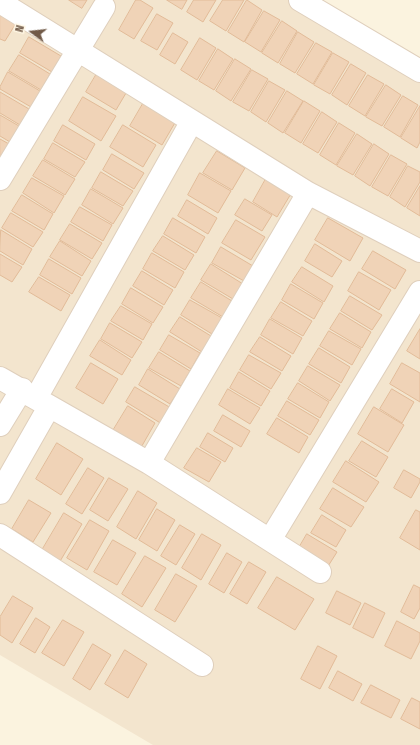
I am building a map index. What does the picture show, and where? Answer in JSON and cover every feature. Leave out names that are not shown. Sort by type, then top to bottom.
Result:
[{"type":"street","points":[[300,0],[420,71]]},
{"type":"street","points":[[0,2],[308,193],[420,250]]},
{"type":"street","points":[[0,179],[104,7]]},
{"type":"street","points":[[0,493],[36,398],[192,121]]},
{"type":"street","points":[[149,463],[308,193]]},
{"type":"street","points":[[270,540],[420,292]]},
{"type":"street","points":[[0,378],[149,463],[320,572]]},
{"type":"street","points":[[0,425],[36,398]]},
{"type":"street","points":[[0,535],[202,664]]},
{"type":"shaded area","points":[[0,0],[313,0],[420,65],[420,745],[153,745],[0,655]]},
{"type":"building","points":[[69,0],[87,0],[82,8]]},
{"type":"building","points":[[136,0],[140,0],[153,8],[134,39],[119,30]]},
{"type":"building","points":[[167,0],[187,0],[182,9]]},
{"type":"building","points":[[194,0],[216,0],[203,22],[187,12]]},
{"type":"building","points":[[223,0],[244,0],[226,31],[210,21]]},
{"type":"building","points":[[247,0],[262,10],[244,42],[228,32]]},
{"type":"building","points":[[0,10],[18,20],[5,41],[0,39]]},
{"type":"building","points":[[264,11],[280,20],[261,52],[245,42]]},
{"type":"building","points":[[157,14],[173,23],[157,50],[141,41]]},
{"type":"building","points":[[282,21],[297,31],[278,63],[262,53]]},
{"type":"building","points":[[298,32],[314,42],[295,73],[280,64]]},
{"type":"building","points":[[173,33],[188,42],[175,64],[160,55]]},
{"type":"building","points":[[29,37],[61,56],[52,72],[20,53]]},
{"type":"building","points":[[200,38],[216,48],[197,80],[181,70]]},
{"type":"building","points":[[316,43],[332,52],[313,84],[297,74]]},
{"type":"building","points":[[218,49],[233,59],[214,90],[199,81]]},
{"type":"building","points":[[333,53],[349,62],[330,94],[314,85]]},
{"type":"building","points":[[19,55],[50,74],[41,90],[9,71]]},
{"type":"building","points":[[235,59],[251,69],[231,101],[216,91]]},
{"type":"building","points":[[351,64],[366,73],[347,105],[332,95]]},
{"type":"building","points":[[99,70],[129,88],[116,110],[86,92]]},
{"type":"building","points":[[252,70],[268,79],[249,111],[233,102]]},
{"type":"building","points":[[8,72],[40,91],[31,107],[0,89]]},
{"type":"building","points":[[368,75],[384,84],[365,116],[349,106]]},
{"type":"building","points":[[269,81],[285,90],[266,122],[251,112]]},
{"type":"building","points":[[386,85],[401,95],[382,126],[366,117]]},
{"type":"building","points":[[287,91],[303,101],[283,133],[268,123]]},
{"type":"building","points":[[0,92],[29,109],[20,125],[0,113]]},
{"type":"building","points":[[403,96],[418,105],[400,137],[384,127]]},
{"type":"building","points":[[83,97],[116,116],[101,141],[69,121]]},
{"type":"building","points":[[304,101],[320,111],[301,143],[285,133]]},
{"type":"building","points":[[144,102],[176,121],[162,145],[130,126]]},
{"type":"building","points":[[420,106],[420,142],[417,148],[401,138]]},
{"type":"building","points":[[322,112],[337,122],[318,153],[303,144]]},
{"type":"building","points":[[0,115],[19,126],[10,142],[0,136]]},
{"type":"building","points":[[339,123],[355,133],[336,165],[320,155]]},
{"type":"building","points":[[63,125],[95,144],[86,160],[54,141]]},
{"type":"building","points":[[123,125],[156,145],[143,167],[110,147]]},
{"type":"building","points":[[357,134],[372,144],[353,175],[337,166]]},
{"type":"building","points":[[0,139],[9,144],[0,159]]},
{"type":"building","points":[[53,143],[85,162],[75,177],[44,159]]},
{"type":"building","points":[[374,144],[389,154],[370,186],[355,176]]},
{"type":"building","points":[[217,151],[245,168],[232,190],[203,173]]},
{"type":"building","points":[[112,154],[144,173],[134,189],[103,170]]},
{"type":"building","points":[[391,155],[407,164],[388,196],[372,187]]},
{"type":"building","points":[[43,160],[75,179],[65,195],[33,176]]},
{"type":"building","points":[[408,166],[420,172],[420,182],[405,207],[390,197]]},
{"type":"building","points":[[101,172],[133,191],[123,206],[92,188]]},
{"type":"building","points":[[200,173],[231,191],[218,213],[188,195]]},
{"type":"building","points":[[267,177],[292,192],[277,217],[253,202]]},
{"type":"building","points":[[32,178],[64,196],[54,213],[23,193]]},
{"type":"building","points":[[420,186],[420,216],[407,208]]},
{"type":"building","points":[[91,189],[123,208],[113,224],[82,205]]},
{"type":"building","points":[[22,195],[53,214],[44,230],[12,211]]},
{"type":"building","points":[[245,199],[272,215],[262,231],[235,215]]},
{"type":"building","points":[[187,200],[217,218],[208,234],[178,216]]},
{"type":"building","points":[[80,207],[112,225],[103,241],[71,222]]},
{"type":"building","points":[[11,213],[43,232],[33,247],[2,228]]},
{"type":"building","points":[[173,218],[205,237],[196,253],[164,234]]},
{"type":"building","points":[[328,218],[363,238],[350,261],[315,240]]},
{"type":"building","points":[[236,220],[265,237],[251,260],[222,243]]},
{"type":"building","points":[[70,224],[102,243],[92,259],[60,240]]},
{"type":"building","points":[[1,230],[32,249],[23,265],[0,251]]},
{"type":"building","points":[[163,236],[194,255],[185,270],[153,251]]},
{"type":"building","points":[[60,241],[91,261],[82,276],[50,257]]},
{"type":"building","points":[[315,244],[342,261],[332,277],[305,261]]},
{"type":"building","points":[[221,247],[253,266],[244,281],[212,263]]},
{"type":"building","points":[[373,251],[406,270],[395,289],[362,269]]},
{"type":"building","points":[[152,253],[184,272],[175,288],[143,269]]},
{"type":"building","points":[[0,254],[22,267],[12,282],[0,275]]},
{"type":"building","points":[[49,259],[81,278],[72,294],[40,275]]},
{"type":"building","points":[[211,264],[243,284],[233,299],[201,280]]},
{"type":"building","points":[[302,267],[333,286],[324,302],[292,282]]},
{"type":"building","points":[[142,271],[173,290],[164,305],[133,286]]},
{"type":"building","points":[[359,272],[391,290],[379,310],[348,291]]},
{"type":"building","points":[[39,277],[70,295],[61,311],[29,292]]},
{"type":"building","points":[[201,282],[232,301],[223,317],[191,298]]},
{"type":"building","points":[[291,284],[323,303],[314,319],[282,300]]},
{"type":"building","points":[[131,288],[163,307],[153,323],[122,304]]},
{"type":"building","points":[[350,296],[382,315],[372,330],[341,311]]},
{"type":"building","points":[[190,300],[222,318],[212,334],[181,315]]},
{"type":"building","points":[[281,302],[312,321],[303,336],[271,318]]},
{"type":"building","points":[[121,306],[152,324],[143,340],[111,321]]},
{"type":"building","points":[[340,313],[371,332],[362,348],[330,329]]},
{"type":"building","points":[[180,317],[211,336],[202,352],[170,332]]},
{"type":"building","points":[[270,319],[302,338],[293,354],[261,335]]},
{"type":"building","points":[[110,323],[142,342],[132,358],[101,339]]},
{"type":"building","points":[[420,329],[420,359],[407,351]]},
{"type":"building","points":[[329,331],[361,349],[352,365],[320,346]]},
{"type":"building","points":[[169,335],[200,353],[191,369],[160,350]]},
{"type":"building","points":[[260,337],[291,356],[282,371],[250,352]]},
{"type":"building","points":[[100,340],[131,360],[122,375],[90,356]]},
{"type":"building","points":[[319,348],[350,367],[341,383],[309,364]]},
{"type":"building","points":[[159,352],[190,371],[181,386],[149,368]]},
{"type":"building","points":[[249,355],[281,373],[271,389],[240,370]]},
{"type":"building","points":[[91,363],[118,379],[103,404],[76,388]]},
{"type":"building","points":[[402,363],[420,373],[420,402],[390,384]]},
{"type":"building","points":[[308,366],[340,385],[330,401],[299,381]]},
{"type":"building","points":[[148,369],[180,389],[170,404],[139,385]]},
{"type":"building","points":[[239,372],[270,391],[261,406],[230,388]]},
{"type":"building","points":[[298,383],[329,402],[320,418],[288,399]]},
{"type":"building","points":[[135,387],[171,408],[162,424],[126,402]]},
{"type":"building","points":[[228,389],[260,408],[250,424],[219,405]]},
{"type":"building","points":[[392,389],[414,402],[402,423],[380,409]]},
{"type":"building","points":[[287,401],[319,420],[310,435],[278,416]]},
{"type":"building","points":[[128,406],[155,423],[139,451],[111,434]]},
{"type":"building","points":[[374,407],[404,425],[388,452],[358,434]]},
{"type":"building","points":[[223,415],[250,431],[241,447],[214,431]]},
{"type":"building","points":[[277,418],[308,437],[299,453],[267,434]]},
{"type":"building","points":[[208,433],[233,448],[225,462],[200,447]]},
{"type":"building","points":[[362,441],[388,457],[376,477],[349,461]]},
{"type":"building","points":[[57,443],[83,459],[61,495],[36,479]]},
{"type":"building","points":[[197,448],[221,462],[209,482],[184,468]]},
{"type":"building","points":[[346,461],[379,482],[366,502],[333,482]]},
{"type":"building","points":[[88,468],[104,478],[82,514],[66,504]]},
{"type":"building","points":[[404,470],[420,479],[420,482],[411,498],[394,488]]},
{"type":"building","points":[[109,478],[128,489],[108,521],[90,510]]},
{"type":"building","points":[[333,488],[364,507],[351,527],[320,509]]},
{"type":"building","points":[[138,491],[157,503],[136,539],[117,527]]},
{"type":"building","points":[[29,500],[51,513],[33,542],[12,529]]},
{"type":"building","points":[[157,509],[175,520],[157,551],[139,540]]},
{"type":"building","points":[[416,510],[420,512],[420,550],[400,538]]},
{"type":"building","points":[[64,513],[82,524],[59,563],[41,552]]},
{"type":"building","points":[[322,515],[346,530],[336,547],[311,533]]},
{"type":"building","points":[[90,520],[109,531],[87,570],[67,558]]},
{"type":"building","points":[[180,525],[195,534],[176,565],[161,556]]},
{"type":"building","points":[[202,534],[221,545],[201,580],[182,568]]},
{"type":"building","points":[[307,534],[337,552],[325,571],[296,553]]},
{"type":"building","points":[[113,540],[136,553],[117,585],[94,572]]},
{"type":"building","points":[[227,553],[242,562],[224,593],[209,584]]},
{"type":"building","points":[[145,556],[166,568],[142,607],[122,594]]},
{"type":"building","points":[[249,562],[266,572],[247,604],[230,594]]},
{"type":"building","points":[[176,574],[197,586],[175,622],[155,610]]},
{"type":"building","points":[[277,577],[314,599],[295,630],[258,608]]},
{"type":"building","points":[[414,585],[420,588],[420,608],[414,619],[401,612]]},
{"type":"building","points":[[337,591],[361,603],[350,625],[326,613]]},
{"type":"building","points":[[13,596],[33,608],[12,643],[0,635],[0,617]]},
{"type":"building","points":[[365,603],[385,613],[373,638],[353,628]]},
{"type":"building","points":[[36,618],[50,627],[35,653],[20,644]]},
{"type":"building","points":[[63,620],[84,632],[64,666],[42,653]]},
{"type":"building","points":[[397,621],[420,633],[420,641],[411,659],[385,646]]},
{"type":"building","points":[[93,644],[111,655],[90,690],[73,679]]},
{"type":"building","points":[[318,646],[337,656],[320,689],[301,679]]},
{"type":"building","points":[[125,650],[147,664],[128,698],[105,684]]},
{"type":"building","points":[[338,671],[362,684],[353,701],[329,688]]},
{"type":"building","points":[[371,685],[400,700],[391,718],[361,703]]},
{"type":"building","points":[[412,698],[420,702],[420,729],[401,719]]}]
